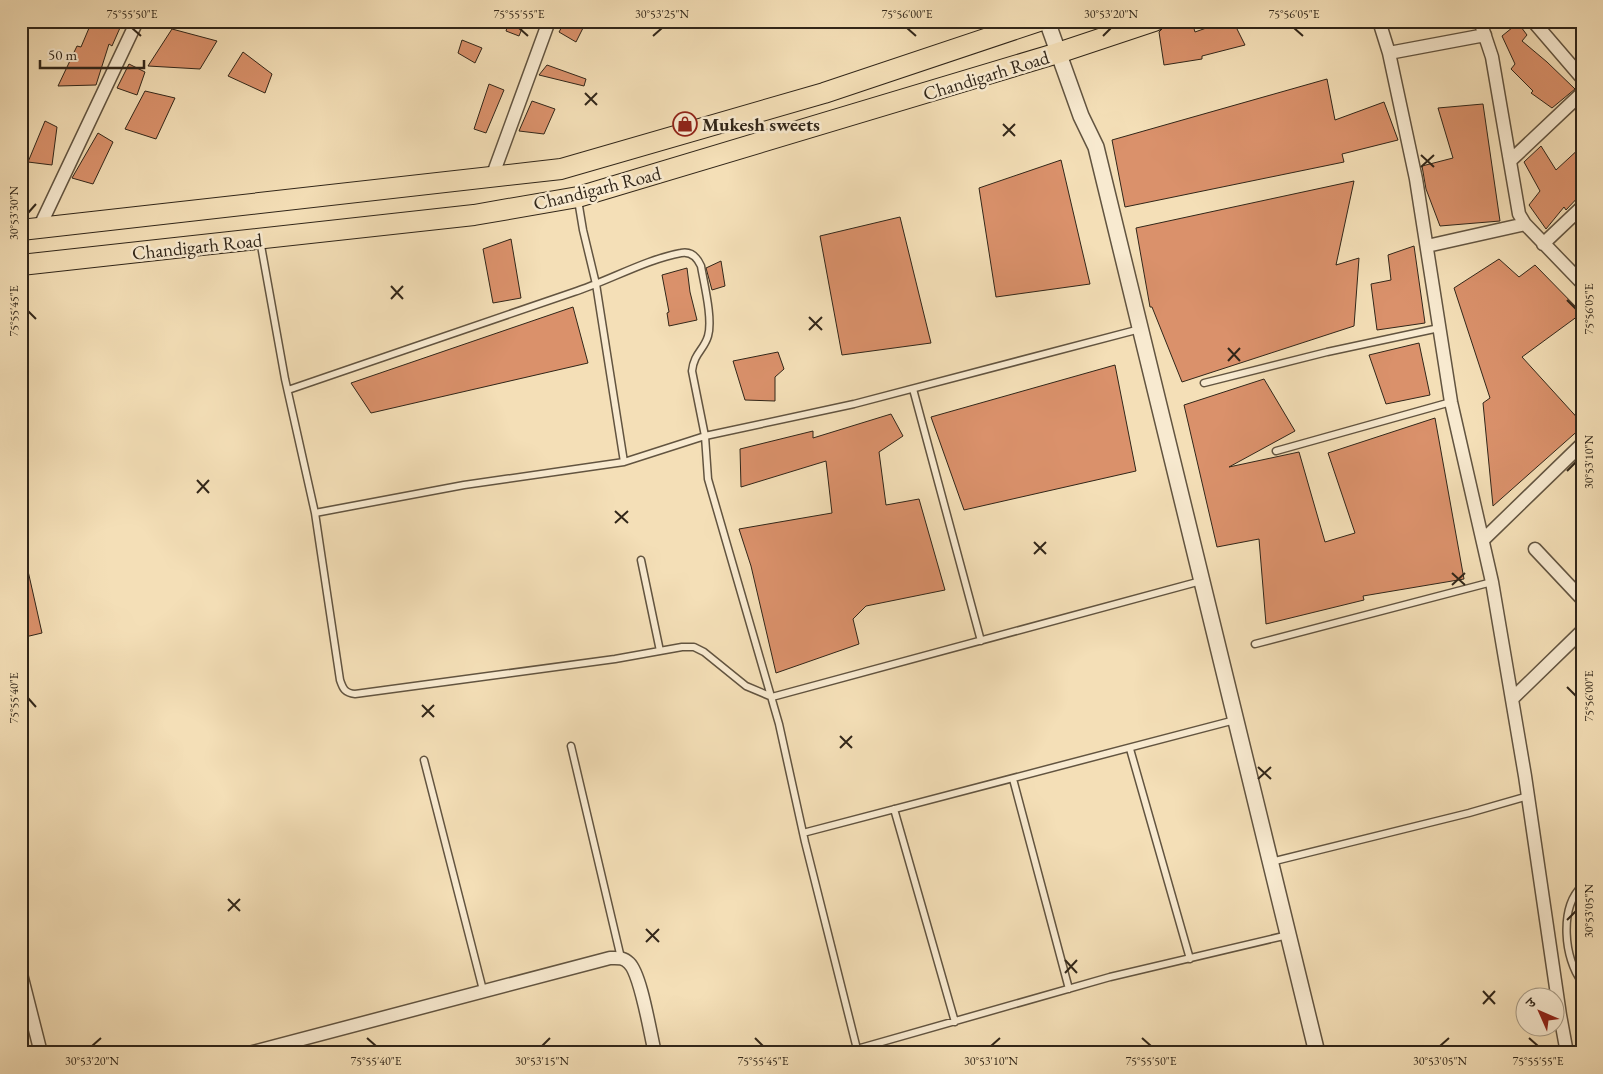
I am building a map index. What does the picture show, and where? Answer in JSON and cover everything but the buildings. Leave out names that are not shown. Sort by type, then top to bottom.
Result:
[{"type":"main road","name":"Chandigarh Road","points":[[30,229],[561,169],[824,93],[997,28],[1040,21]]},
{"type":"main road","name":"Chandigarh Road","points":[[21,265],[474,215],[578,197],[1058,53],[1154,21]]},
{"type":"street","points":[[30,229],[137,21]]},
{"type":"street","points":[[492,177],[550,21]]},
{"type":"street","points":[[1047,21],[1081,116],[1096,147],[1317,1053]]},
{"type":"street","points":[[1379,21],[1390,53],[1416,179],[1451,402],[1492,582],[1528,796],[1567,1053]]},
{"type":"street","points":[[1480,21],[1492,57],[1519,214],[1524,224],[1582,283]]},
{"type":"street","points":[[1533,21],[1582,78]]},
{"type":"street","points":[[1390,53],[1485,35]]},
{"type":"street","points":[[1510,161],[1582,93]]},
{"type":"street","points":[[1543,244],[1582,207]]},
{"type":"street","points":[[1426,246],[1524,224]]},
{"type":"street","points":[[1483,540],[1582,444]]},
{"type":"street","points":[[1535,549],[1582,599]]},
{"type":"street","points":[[1512,699],[1582,631]]},
{"type":"street","points":[[249,1053],[278,1049],[483,990],[610,958],[621,958],[630,963],[637,976],[655,1053]]},
{"type":"street","points":[[21,974],[41,1053]]},
{"type":"lane","points":[[578,197],[583,230],[596,284],[624,462]]},
{"type":"lane","points":[[260,239],[288,390],[315,513],[340,680],[346,692],[364,693],[606,660],[682,646],[694,647],[704,652],[746,686],[772,697],[1201,581]]},
{"type":"lane","points":[[288,390],[596,284],[659,259],[682,253],[690,253],[698,260],[701,266],[710,326],[708,338],[694,360],[692,371],[705,436],[708,479],[772,697],[803,833],[858,1051],[1110,977],[1288,935]]},
{"type":"lane","points":[[1204,383],[1327,352],[1439,328]]},
{"type":"lane","points":[[315,513],[464,485],[624,462],[705,436],[854,404],[1140,329]]},
{"type":"lane","points":[[913,389],[981,641]]},
{"type":"lane","points":[[1276,451],[1451,402]]},
{"type":"lane","points":[[640,560],[660,651]]},
{"type":"lane","points":[[1255,644],[1492,582]]},
{"type":"lane","points":[[803,833],[1236,720]]},
{"type":"lane","points":[[572,746],[621,958]]},
{"type":"lane","points":[[1130,748],[1190,959]]},
{"type":"lane","points":[[424,760],[483,990]]},
{"type":"lane","points":[[1013,779],[1069,989]]},
{"type":"lane","points":[[1270,862],[1528,796]]},
{"type":"lane","points":[[894,809],[955,1022]]},
{"type":"lane","points":[[1582,886],[1571,902],[1566,921],[1570,955],[1575,973],[1582,982]]},
{"type":"place","name":"Mukesh sweets","points":[[685,124]]}]
